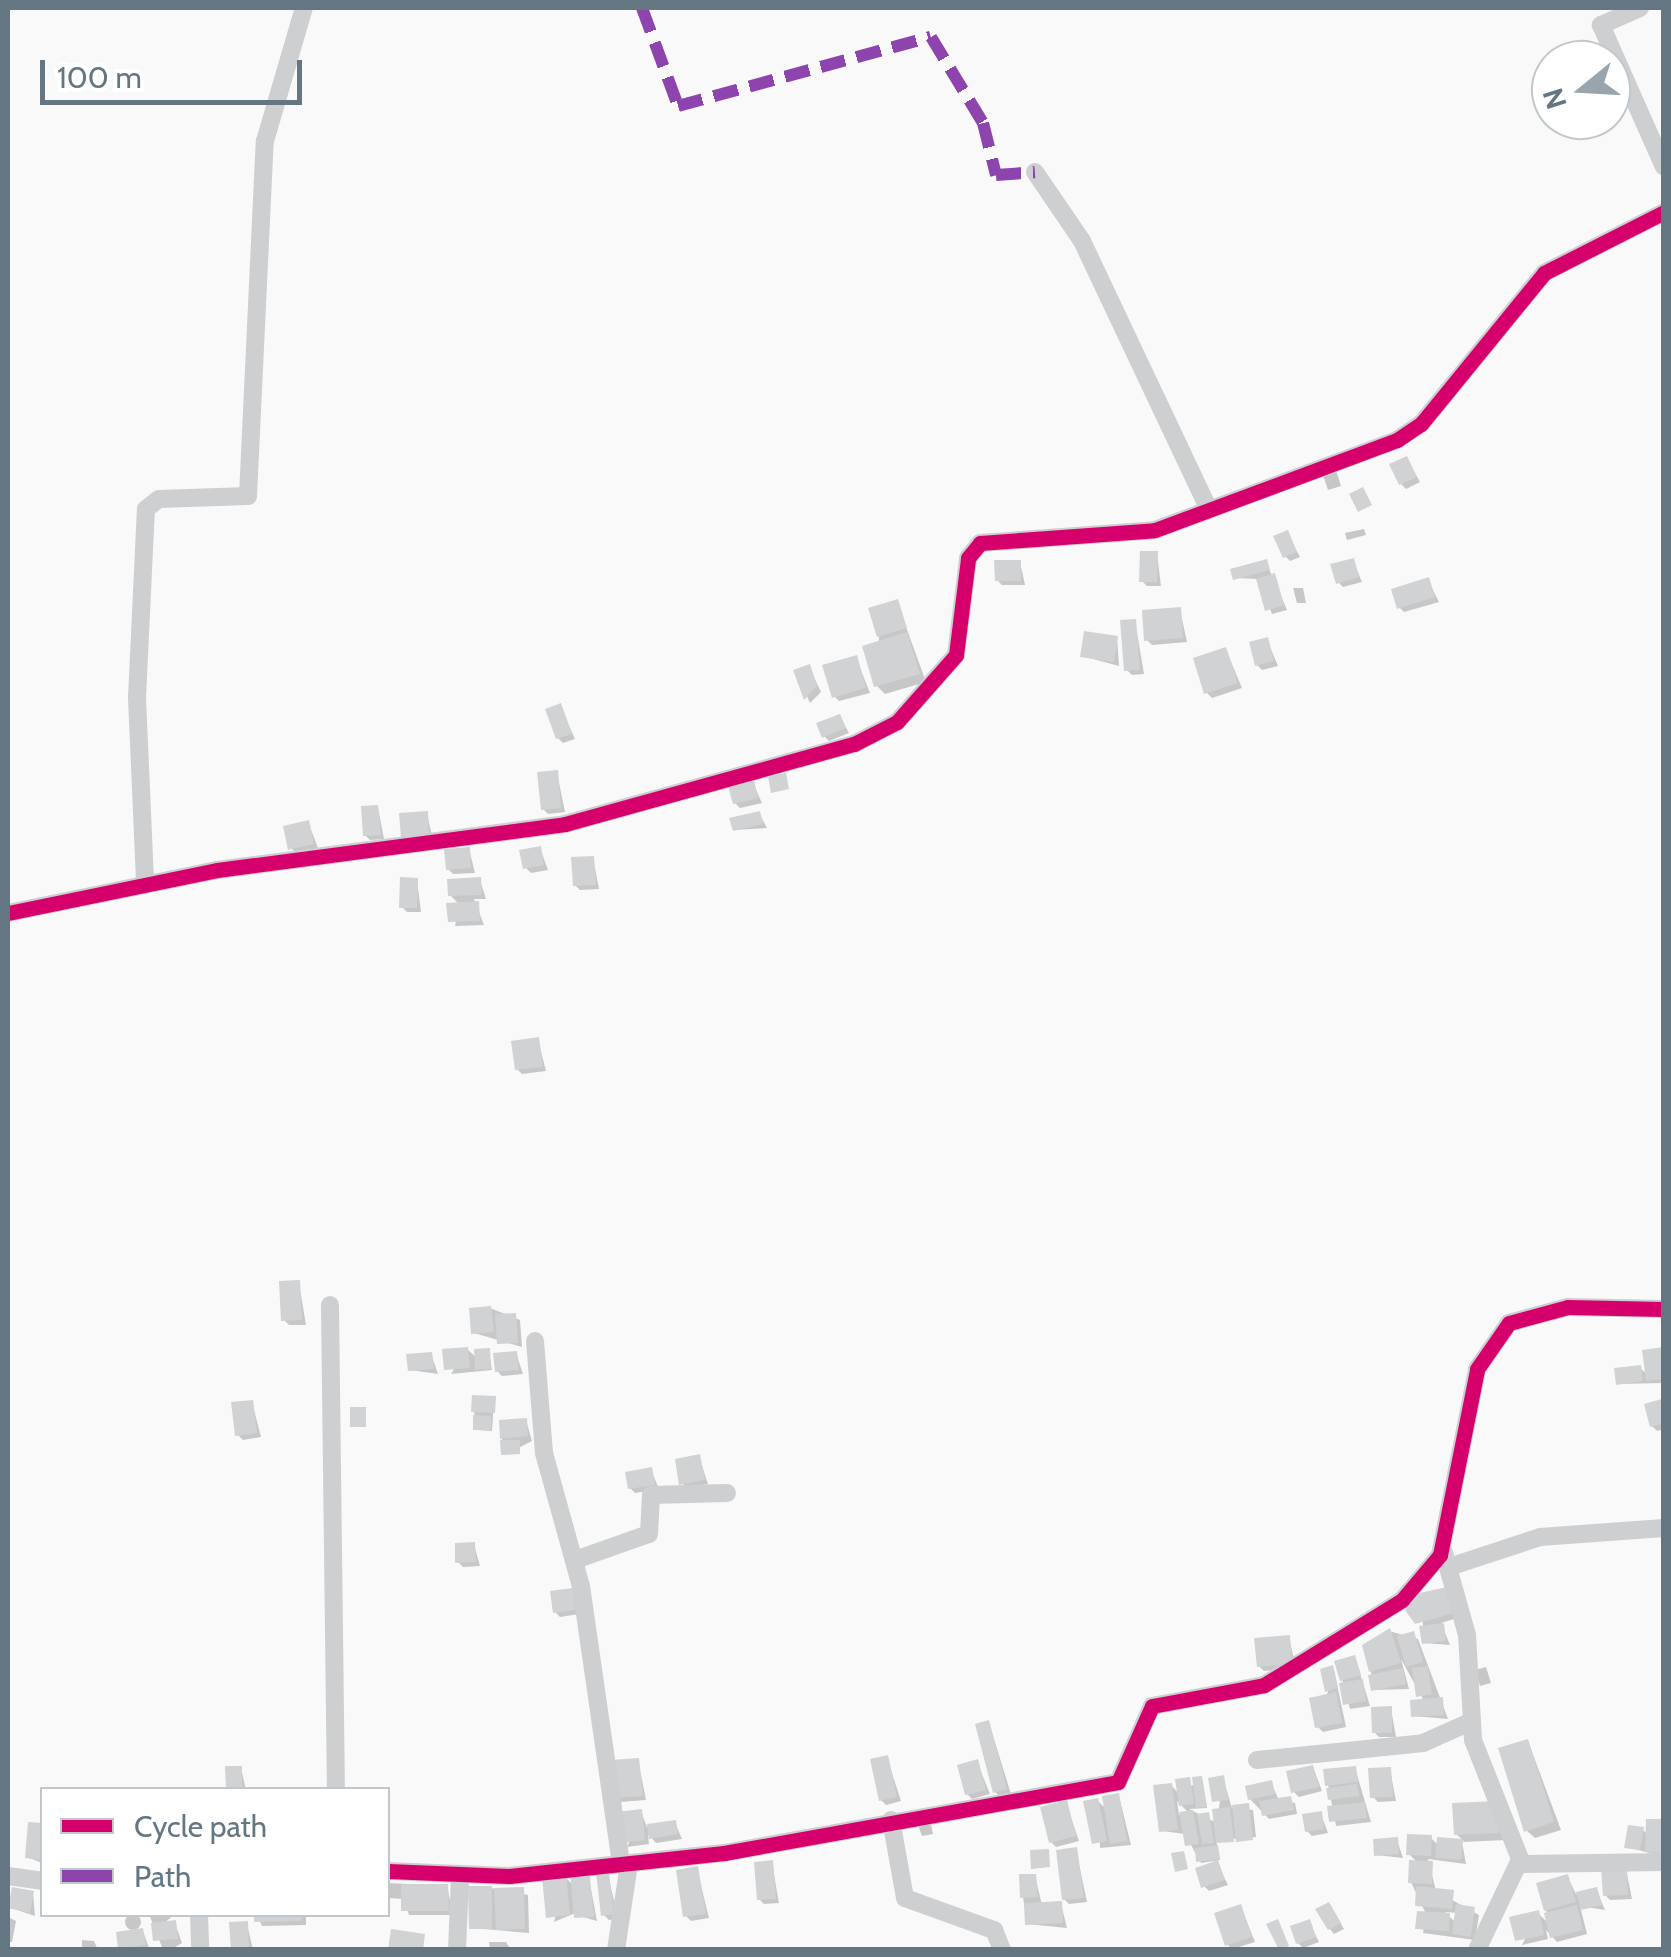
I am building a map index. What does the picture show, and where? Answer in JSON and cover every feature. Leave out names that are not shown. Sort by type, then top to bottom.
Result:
[{"type":"street","points":[[145,881],[137,698],[146,509],[158,499],[248,496],[265,141],[304,8]]},
{"type":"street","points":[[1640,8],[1601,25],[1664,167]]},
{"type":"street","points":[[1035,172],[1082,241],[1209,510]]},
{"type":"street","points":[[8,913],[145,881],[549,827],[854,744],[896,722],[956,655],[968,558],[980,543],[1145,532],[1408,434],[1544,273],[1664,212]]},
{"type":"street","points":[[330,1305],[336,1787]]},
{"type":"street","points":[[390,1871],[460,1877],[625,1864],[1118,1782],[1152,1706],[1264,1685],[1310,1664],[1402,1600],[1442,1546],[1488,1343],[1530,1312],[1664,1309]]},
{"type":"street","points":[[535,1341],[544,1453],[576,1560],[625,1864],[616,1950]]},
{"type":"street","points":[[576,1560],[650,1534],[654,1494],[726,1493]]},
{"type":"street","points":[[1452,1566],[1540,1537],[1664,1528]]},
{"type":"street","points":[[1442,1546],[1452,1566],[1470,1722],[1520,1860],[1528,1868],[1612,1857],[1664,1862]]},
{"type":"street","points":[[1257,1760],[1423,1744],[1470,1722]]},
{"type":"street","points":[[891,1820],[905,1898],[994,1930],[1002,1950]]},
{"type":"street","points":[[1477,1950],[1520,1860]]},
{"type":"street","points":[[8,1876],[40,1881]]},
{"type":"street","points":[[457,1950],[460,1877]]},
{"type":"street","points":[[199,1917],[200,1950]]},
{"type":"building","points":[[1407,456],[1417,477],[1399,485],[1389,464]]},
{"type":"building","points":[[1363,487],[1372,505],[1358,512],[1349,494]]},
{"type":"building","points":[[1288,530],[1297,552],[1283,558],[1273,536]]},
{"type":"building","points":[[1140,551],[1158,551],[1157,582],[1139,582]]},
{"type":"building","points":[[1354,558],[1359,577],[1336,584],[1330,564]]},
{"type":"building","points":[[1267,559],[1270,570],[1233,580],[1230,569]]},
{"type":"building","points":[[994,560],[1021,560],[1021,581],[995,581]]},
{"type":"building","points":[[1275,573],[1284,605],[1265,611],[1256,579]]},
{"type":"building","points":[[1429,577],[1435,597],[1397,609],[1391,589]]},
{"type":"building","points":[[898,599],[907,628],[877,637],[868,608]]},
{"type":"building","points":[[1181,607],[1183,638],[1144,641],[1142,610]]},
{"type":"building","points":[[1136,619],[1140,670],[1124,671],[1120,620]]},
{"type":"building","points":[[1084,631],[1118,636],[1114,662],[1080,657]]},
{"type":"building","points":[[907,632],[920,674],[874,687],[862,646]]},
{"type":"building","points":[[1268,637],[1274,661],[1255,666],[1249,642]]},
{"type":"building","points":[[1226,647],[1238,683],[1204,694],[1193,658]]},
{"type":"building","points":[[857,655],[866,688],[832,698],[822,665]]},
{"type":"building","points":[[810,664],[817,686],[804,700],[793,670]]},
{"type":"building","points":[[561,703],[572,734],[556,739],[545,709]]},
{"type":"building","points":[[840,714],[846,728],[822,738],[816,723]]},
{"type":"building","points":[[558,770],[561,808],[541,810],[537,772]]},
{"type":"building","points":[[786,773],[789,789],[771,793],[768,776]]},
{"type":"building","points":[[754,780],[758,798],[733,804],[728,786]]},
{"type":"building","points":[[378,805],[381,835],[363,836],[361,806]]},
{"type":"building","points":[[428,811],[429,836],[401,838],[399,813]]},
{"type":"building","points":[[760,811],[763,824],[733,831],[729,818]]},
{"type":"building","points":[[309,820],[314,844],[288,850],[283,826]]},
{"type":"building","points":[[541,846],[544,865],[523,869],[519,850]]},
{"type":"building","points":[[470,847],[471,868],[446,870],[444,849]]},
{"type":"building","points":[[594,856],[596,885],[573,886],[571,857]]},
{"type":"building","points":[[400,877],[418,878],[417,908],[399,908]]},
{"type":"building","points":[[481,877],[482,895],[448,896],[447,879]]},
{"type":"building","points":[[479,901],[480,921],[448,922],[446,903]]},
{"type":"building","points":[[539,1037],[543,1067],[515,1070],[511,1041]]},
{"type":"building","points":[[300,1280],[302,1320],[281,1321],[279,1281]]},
{"type":"building","points":[[491,1306],[494,1332],[471,1334],[469,1308]]},
{"type":"building","points":[[516,1313],[518,1343],[497,1344],[495,1314]]},
{"type":"building","points":[[468,1347],[470,1368],[444,1370],[442,1349]]},
{"type":"building","points":[[1664,1347],[1664,1379],[1646,1381],[1642,1350]]},
{"type":"building","points":[[490,1348],[491,1369],[475,1370],[474,1349]]},
{"type":"building","points":[[517,1351],[519,1370],[495,1372],[493,1353]]},
{"type":"building","points":[[432,1352],[434,1369],[408,1371],[406,1354]]},
{"type":"building","points":[[1641,1365],[1643,1381],[1616,1385],[1614,1368]]},
{"type":"building","points":[[472,1395],[496,1396],[495,1413],[471,1412]]},
{"type":"building","points":[[1662,1399],[1664,1423],[1650,1427],[1644,1404]]},
{"type":"building","points":[[253,1400],[257,1433],[235,1436],[231,1402]]},
{"type":"building","points":[[350,1407],[366,1407],[366,1427],[350,1427]]},
{"type":"building","points":[[473,1415],[491,1416],[491,1430],[473,1430]]},
{"type":"building","points":[[527,1418],[528,1436],[500,1439],[499,1420]]},
{"type":"building","points":[[500,1440],[520,1440],[520,1454],[501,1455]]},
{"type":"building","points":[[700,1454],[705,1480],[679,1485],[675,1459]]},
{"type":"building","points":[[652,1467],[655,1485],[628,1489],[625,1472]]},
{"type":"building","points":[[475,1542],[476,1562],[455,1563],[455,1543]]},
{"type":"building","points":[[1451,1586],[1458,1612],[1415,1624],[1405,1610],[1420,1593]]},
{"type":"building","points":[[573,1588],[575,1610],[553,1613],[550,1591]]},
{"type":"building","points":[[1444,1623],[1446,1641],[1422,1644],[1419,1626]]},
{"type":"building","points":[[1390,1628],[1401,1663],[1369,1672],[1362,1645]]},
{"type":"building","points":[[1414,1631],[1423,1662],[1406,1667],[1397,1636]]},
{"type":"building","points":[[1290,1635],[1292,1664],[1257,1667],[1254,1638]]},
{"type":"building","points":[[1355,1655],[1361,1675],[1340,1681],[1334,1661]]},
{"type":"building","points":[[1333,1665],[1338,1688],[1325,1692],[1320,1669]]},
{"type":"building","points":[[1428,1666],[1432,1694],[1416,1697],[1412,1668]]},
{"type":"building","points":[[1403,1668],[1406,1684],[1371,1691],[1368,1675]]},
{"type":"building","points":[[1363,1679],[1366,1701],[1343,1705],[1339,1683]]},
{"type":"building","points":[[1336,1692],[1342,1723],[1315,1728],[1309,1698]]},
{"type":"building","points":[[1443,1697],[1444,1715],[1411,1717],[1410,1700]]},
{"type":"building","points":[[1392,1706],[1392,1733],[1372,1733],[1371,1707]]},
{"type":"building","points":[[989,1720],[1007,1789],[993,1793],[975,1724]]},
{"type":"building","points":[[1528,1739],[1554,1822],[1524,1832],[1498,1748]]},
{"type":"building","points":[[888,1755],[897,1797],[879,1801],[870,1759]]},
{"type":"building","points":[[639,1758],[643,1796],[613,1798],[610,1760]]},
{"type":"building","points":[[978,1759],[986,1790],[965,1795],[957,1765]]},
{"type":"building","points":[[1313,1765],[1319,1787],[1291,1793],[1286,1771]]},
{"type":"building","points":[[225,1766],[242,1766],[242,1787],[226,1787]]},
{"type":"building","points":[[1356,1766],[1358,1782],[1325,1786],[1323,1769]]},
{"type":"building","points":[[1391,1767],[1393,1797],[1370,1798],[1368,1768]]},
{"type":"building","points":[[1224,1775],[1228,1800],[1212,1802],[1208,1778]]},
{"type":"building","points":[[1202,1776],[1207,1807],[1196,1808],[1192,1777]]},
{"type":"building","points":[[1190,1777],[1194,1804],[1179,1806],[1175,1779]]},
{"type":"building","points":[[1272,1780],[1275,1794],[1248,1800],[1245,1786]]},
{"type":"building","points":[[1172,1783],[1178,1830],[1159,1832],[1153,1785]]},
{"type":"building","points":[[1357,1784],[1359,1796],[1328,1800],[1326,1788]]},
{"type":"building","points":[[1119,1793],[1127,1841],[1110,1844],[1102,1796]]},
{"type":"building","points":[[1291,1796],[1294,1810],[1262,1816],[1259,1801]]},
{"type":"building","points":[[1098,1798],[1107,1841],[1092,1844],[1083,1801]]},
{"type":"building","points":[[1067,1800],[1076,1836],[1049,1843],[1040,1807]]},
{"type":"building","points":[[1498,1801],[1499,1833],[1454,1835],[1452,1803]]},
{"type":"building","points":[[1365,1802],[1367,1818],[1329,1822],[1327,1806]]},
{"type":"building","points":[[1249,1803],[1253,1840],[1236,1842],[1232,1805]]},
{"type":"building","points":[[1230,1807],[1234,1842],[1216,1843],[1212,1809]]},
{"type":"building","points":[[642,1809],[645,1840],[620,1843],[617,1812]]},
{"type":"building","points":[[1193,1810],[1199,1844],[1185,1846],[1179,1812]]},
{"type":"building","points":[[1322,1811],[1324,1829],[1305,1832],[1302,1814]]},
{"type":"building","points":[[1209,1812],[1214,1843],[1202,1844],[1197,1814]]},
{"type":"building","points":[[1646,1819],[1664,1819],[1664,1853],[1645,1852]]},
{"type":"building","points":[[676,1820],[678,1834],[649,1839],[647,1824]]},
{"type":"building","points":[[28,1822],[40,1823],[40,1860],[25,1858]]},
{"type":"building","points":[[1628,1825],[1644,1827],[1640,1850],[1624,1848]]},
{"type":"building","points":[[1407,1834],[1432,1835],[1431,1856],[1406,1855]]},
{"type":"building","points":[[1398,1837],[1399,1854],[1374,1856],[1373,1839]]},
{"type":"building","points":[[1437,1837],[1463,1839],[1461,1860],[1435,1858]]},
{"type":"building","points":[[1218,1845],[1220,1859],[1196,1862],[1195,1848]]},
{"type":"building","points":[[1077,1847],[1084,1898],[1062,1900],[1056,1850]]},
{"type":"building","points":[[1049,1849],[1050,1867],[1031,1869],[1030,1850]]},
{"type":"building","points":[[1184,1851],[1188,1869],[1175,1872],[1171,1853]]},
{"type":"building","points":[[773,1860],[776,1899],[757,1900],[754,1862]]},
{"type":"building","points":[[1218,1860],[1225,1880],[1201,1888],[1195,1868]]},
{"type":"building","points":[[1409,1860],[1433,1861],[1432,1884],[1408,1883]]},
{"type":"building","points":[[698,1866],[706,1914],[683,1917],[676,1870]]},
{"type":"building","points":[[1627,1866],[1628,1895],[1603,1896],[1601,1867]]},
{"type":"building","points":[[589,1870],[594,1917],[574,1918],[570,1872]]},
{"type":"building","points":[[596,1872],[609,1872],[614,1914],[601,1916]]},
{"type":"building","points":[[566,1874],[570,1915],[546,1918],[542,1877]]},
{"type":"building","points":[[1019,1874],[1036,1874],[1038,1897],[1020,1898]]},
{"type":"building","points":[[1568,1874],[1576,1902],[1544,1911],[1536,1883]]},
{"type":"building","points":[[401,1884],[448,1884],[449,1911],[401,1911]]},
{"type":"building","points":[[468,1886],[492,1886],[492,1929],[469,1929]]},
{"type":"building","points":[[1416,1886],[1454,1890],[1452,1909],[1415,1906]]},
{"type":"building","points":[[12,1887],[34,1891],[30,1913],[8,1908]]},
{"type":"building","points":[[524,1887],[525,1929],[496,1930],[494,1888]]},
{"type":"building","points":[[1597,1887],[1602,1905],[1581,1910],[1576,1892]]},
{"type":"building","points":[[1062,1901],[1063,1923],[1025,1925],[1024,1903]]},
{"type":"building","points":[[1329,1902],[1341,1923],[1328,1930],[1315,1909]]},
{"type":"building","points":[[1241,1904],[1252,1937],[1225,1946],[1214,1913]]},
{"type":"building","points":[[1456,1904],[1475,1907],[1471,1937],[1452,1934]]},
{"type":"building","points":[[1577,1905],[1583,1930],[1550,1938],[1544,1913]]},
{"type":"building","points":[[1539,1910],[1544,1935],[1515,1941],[1509,1917]]},
{"type":"building","points":[[1417,1911],[1450,1913],[1449,1931],[1415,1929]]},
{"type":"building","points":[[254,1917],[302,1917],[302,1921],[254,1922]]},
{"type":"building","points":[[1278,1919],[1289,1946],[1279,1950],[1266,1924]]},
{"type":"building","points":[[1310,1919],[1316,1937],[1296,1944],[1290,1926]]},
{"type":"building","points":[[176,1920],[178,1939],[153,1941],[151,1923]]},
{"type":"building","points":[[248,1921],[249,1950],[231,1950],[229,1922]]},
{"type":"building","points":[[143,1928],[146,1945],[118,1949],[116,1932]]},
{"type":"building","points":[[391,1929],[425,1934],[423,1950],[388,1950]]},
{"type":"marked path","points":[[642,8],[678,106],[931,37],[983,123],[996,175],[1035,172]]},
{"type":"cycle path","points":[[8,913],[217,870],[565,824],[854,744],[897,722],[956,655],[968,558],[980,543],[1155,530],[1397,440],[1421,424],[1544,273],[1664,212]]},
{"type":"cycle path","points":[[390,1871],[509,1876],[724,1853],[1118,1782],[1152,1706],[1264,1685],[1402,1600],[1440,1555],[1477,1369],[1509,1323],[1568,1307],[1664,1309]]}]
